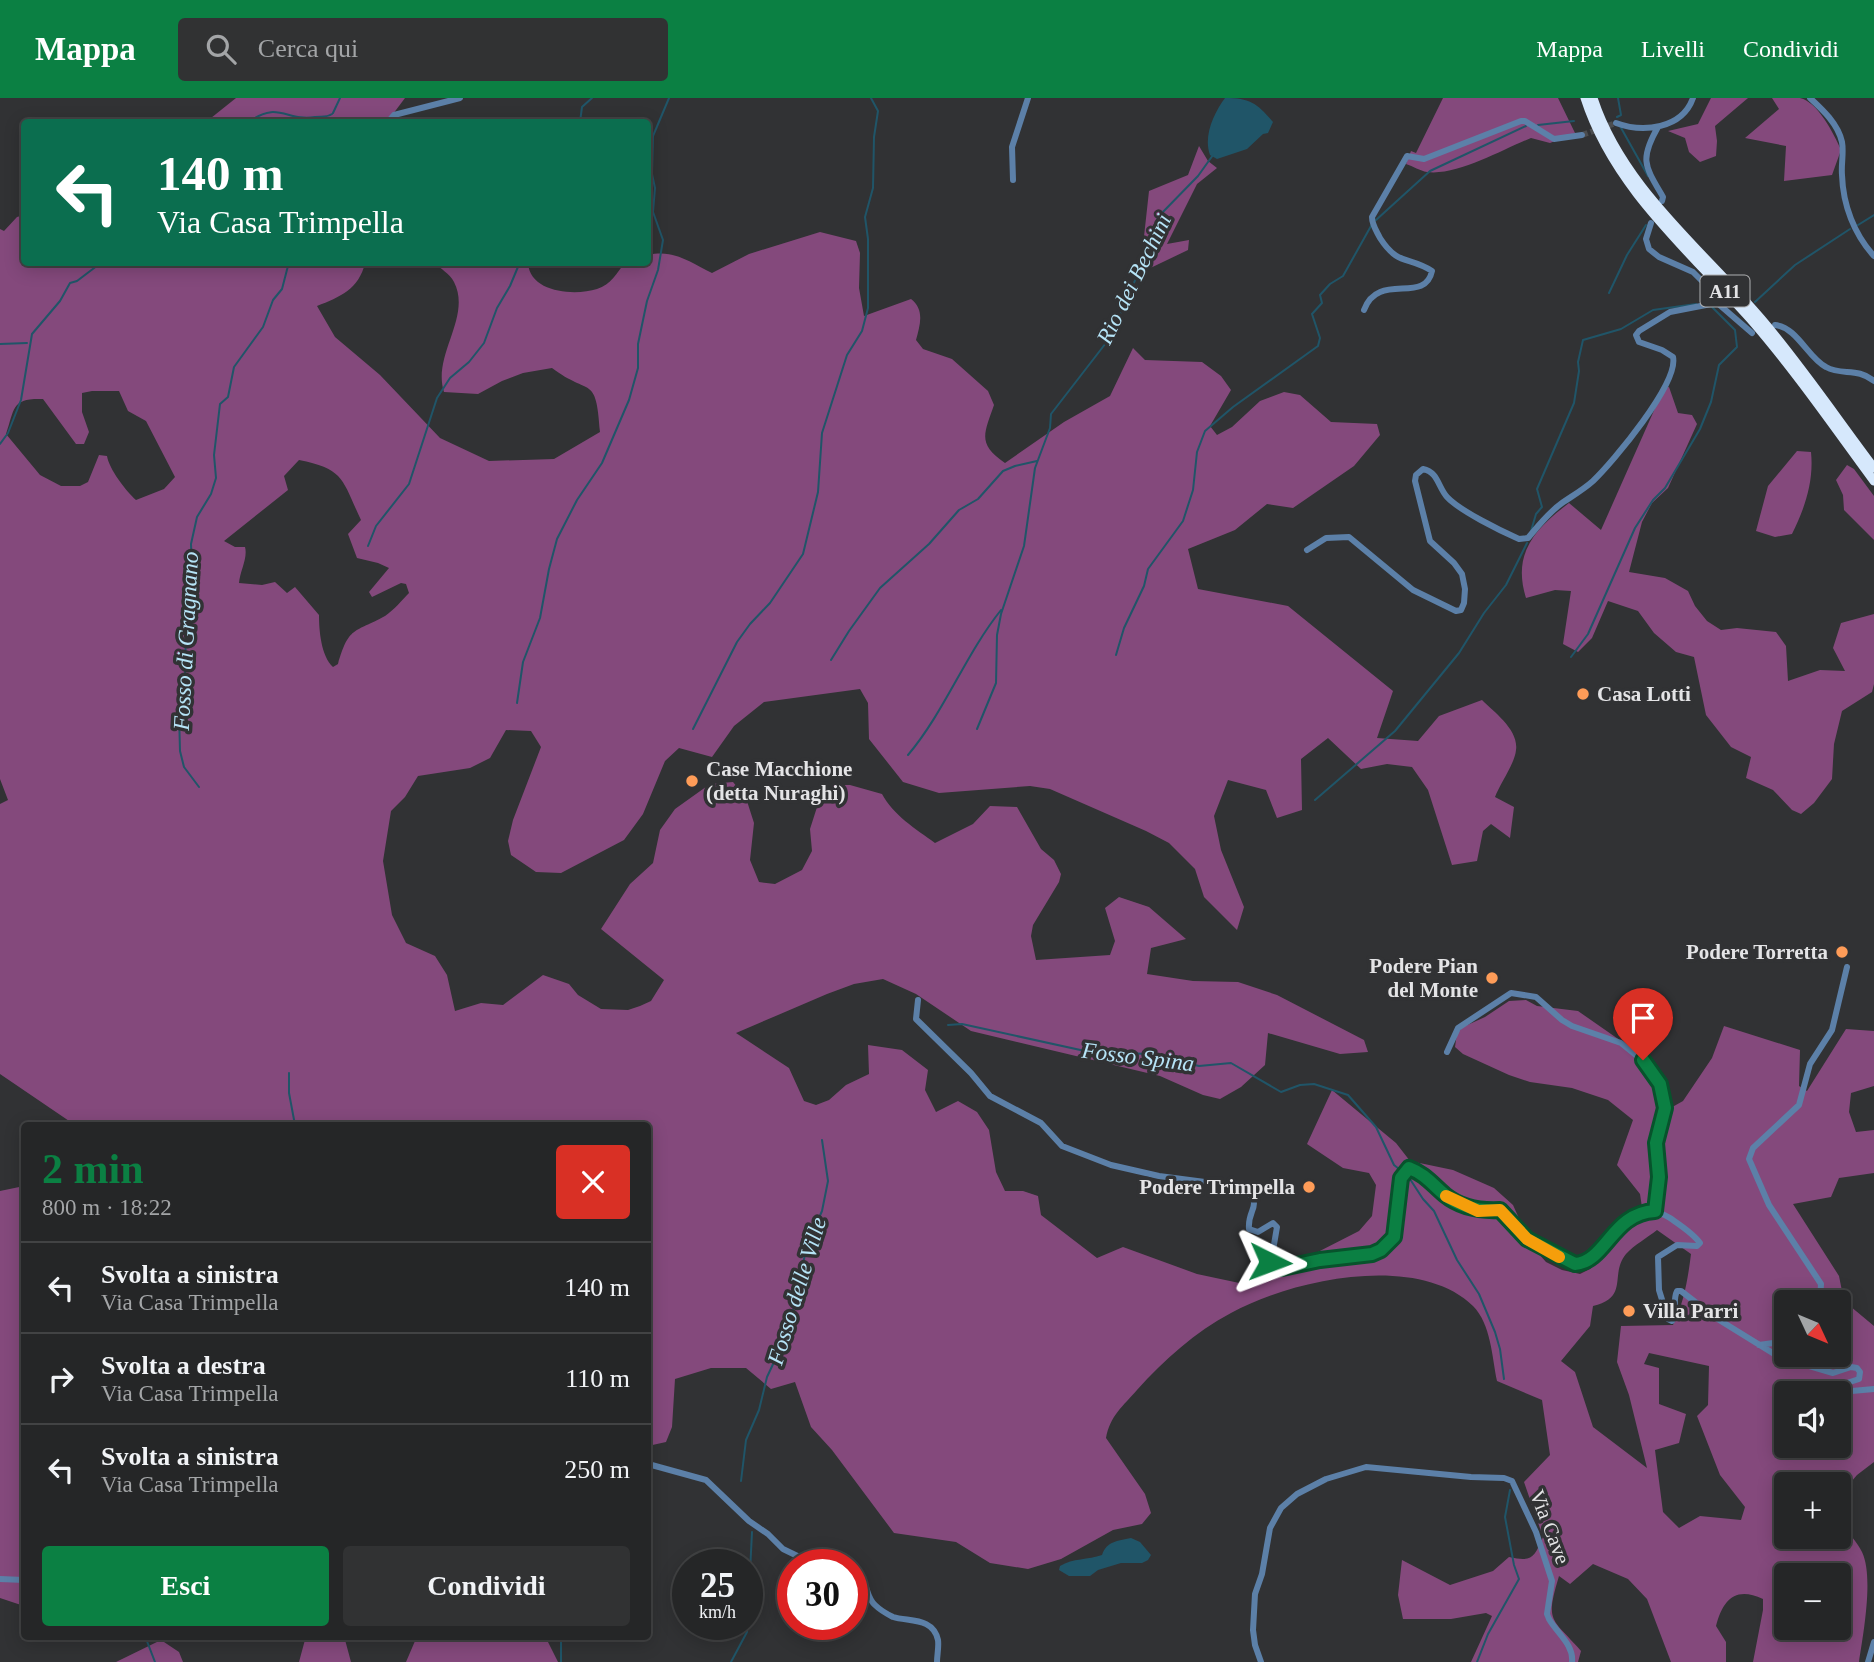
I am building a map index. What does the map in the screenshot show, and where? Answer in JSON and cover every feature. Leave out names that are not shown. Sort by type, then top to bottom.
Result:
[{"type":"highway","name":"A11","points":[[1585,98],[1596,128],[1623,177],[1766,338],[1874,481]]},
{"type":"highway","name":"A11","points":[[1593,98],[1609,138],[1638,183],[1770,330],[1874,468]]},
{"type":"street","points":[[391,119],[394,115],[460,98]]},
{"type":"street","points":[[1013,180],[1012,147],[1028,98]]},
{"type":"street","points":[[1616,122],[1629,128],[1658,127],[1684,115],[1693,98]]},
{"type":"street","points":[[1810,98],[1823,110],[1842,141],[1841,173],[1844,197],[1856,231],[1874,256]]},
{"type":"street","points":[[1364,310],[1368,300],[1379,290],[1416,288],[1432,276],[1432,271],[1423,265],[1396,258],[1388,251],[1372,224],[1372,217],[1407,156],[1424,159],[1521,121],[1554,139],[1582,135]]},
{"type":"street","points":[[1658,127],[1645,161],[1663,197],[1662,201]]},
{"type":"street","points":[[1651,222],[1646,239],[1649,249],[1659,257],[1693,272],[1712,290],[1716,301],[1752,333]]},
{"type":"street","points":[[1307,550],[1326,538],[1349,537],[1413,590],[1456,611],[1461,610],[1465,589],[1462,574],[1430,541],[1415,481],[1416,475],[1423,469],[1428,470],[1434,474],[1444,494],[1455,504],[1513,537],[1524,540],[1542,519],[1597,477],[1634,435],[1667,382],[1674,363],[1673,357],[1639,342],[1636,335],[1639,331],[1670,312],[1716,301]]},
{"type":"street","points":[[1775,325],[1780,325],[1790,332],[1827,368],[1865,374],[1874,381]]},
{"type":"street","points":[[1821,1290],[1821,1284],[1769,1205],[1749,1159],[1753,1148],[1799,1105],[1810,1064],[1832,1030],[1847,967]]},
{"type":"street","points":[[1447,1052],[1458,1028],[1511,993],[1536,998],[1572,1026],[1621,1043],[1643,1060],[1660,1084],[1665,1108],[1656,1143],[1659,1177],[1655,1211]]},
{"type":"street","points":[[918,1000],[916,1019],[971,1073],[990,1096],[1041,1123],[1062,1146],[1123,1168],[1160,1176],[1243,1186],[1253,1196],[1256,1205],[1249,1221],[1249,1229],[1258,1232],[1273,1223],[1278,1227],[1270,1262],[1274,1268],[1372,1254],[1381,1250],[1394,1237],[1401,1178],[1409,1168],[1422,1172],[1447,1197],[1478,1211],[1500,1210],[1527,1239],[1575,1264],[1583,1264],[1594,1256],[1629,1219],[1642,1212],[1655,1211],[1675,1221],[1700,1243],[1697,1246],[1677,1245],[1657,1258],[1658,1290],[1668,1319],[1672,1321],[1674,1318],[1674,1298],[1679,1291],[1779,1357],[1829,1373],[1857,1368],[1860,1372],[1859,1378],[1842,1385],[1841,1392],[1874,1389]]},
{"type":"street","points":[[1759,1345],[1774,1343]]},
{"type":"street","points":[[651,1465],[706,1480],[783,1549]]},
{"type":"street","name":"Via Cave","points":[[1261,1662],[1254,1638],[1255,1594],[1262,1574],[1270,1528],[1281,1508],[1297,1494],[1326,1479],[1366,1467],[1504,1478],[1512,1481],[1536,1532],[1552,1581],[1547,1614],[1570,1647],[1573,1653],[1572,1662]]},
{"type":"street","points":[[0,1579],[21,1580]]},
{"type":"street","points":[[868,1588],[870,1599],[876,1607],[893,1616],[919,1620],[931,1629],[938,1642],[937,1662]]},
{"type":"street","points":[[1868,1662],[1874,1642]]},
{"type":"shaded area","points":[[236,98],[405,98],[389,119],[210,119]]},
{"type":"shaded area","points":[[1443,98],[1558,98],[1575,133],[1550,143],[1531,138],[1480,161],[1452,170],[1424,171],[1406,164],[1411,151],[1416,153]]},
{"type":"shaded area","points":[[1711,98],[1748,98],[1715,126],[1716,156],[1700,162],[1689,152],[1685,138],[1668,131],[1698,124]]},
{"type":"shaded area","points":[[1772,98],[1800,98],[1819,112],[1841,150],[1832,175],[1784,181],[1786,146],[1745,138],[1779,109]]},
{"type":"shaded area","points":[[1199,146],[1208,161],[1217,168],[1197,184],[1167,244],[1189,240],[1188,250],[1140,273],[1149,191],[1188,175]]},
{"type":"shaded area","points":[[21,216],[21,266],[364,266],[353,286],[317,306],[335,337],[380,375],[440,438],[489,461],[554,459],[600,432],[596,401],[589,389],[552,368],[523,373],[478,394],[444,392],[443,364],[456,322],[458,295],[452,279],[438,266],[529,266],[537,281],[545,286],[577,292],[602,287],[622,266],[651,266],[651,255],[674,255],[712,273],[749,254],[820,232],[856,241],[860,253],[859,288],[864,316],[911,299],[920,313],[916,340],[923,349],[952,359],[988,391],[994,405],[985,438],[990,450],[1005,463],[1064,422],[1110,396],[1133,348],[1145,360],[1202,362],[1221,376],[1231,390],[1210,426],[1217,435],[1232,427],[1260,401],[1284,392],[1300,395],[1331,422],[1377,424],[1380,435],[1354,466],[1293,508],[1267,504],[1235,530],[1188,549],[1198,589],[1288,606],[1393,691],[1377,738],[1418,741],[1439,716],[1482,700],[1505,722],[1514,735],[1516,750],[1495,797],[1514,807],[1510,838],[1491,824],[1483,831],[1477,861],[1452,865],[1428,790],[1412,767],[1387,764],[1361,769],[1328,738],[1301,759],[1302,810],[1277,818],[1266,790],[1228,780],[1214,816],[1221,850],[1244,907],[1237,930],[1204,897],[1195,869],[1169,843],[1146,831],[1050,789],[1030,786],[939,793],[903,782],[869,739],[868,703],[860,689],[764,702],[734,726],[712,757],[679,748],[665,761],[643,814],[624,840],[561,873],[536,872],[511,855],[508,841],[513,820],[541,747],[531,731],[506,730],[490,758],[470,768],[418,776],[405,797],[391,811],[383,861],[392,915],[406,943],[435,956],[447,975],[455,1011],[481,1003],[503,1005],[543,975],[569,984],[578,995],[601,1009],[628,1010],[651,1001],[664,980],[601,929],[630,884],[653,863],[660,830],[675,809],[710,784],[733,782],[746,798],[754,823],[750,860],[759,882],[775,884],[802,870],[812,851],[810,829],[818,804],[834,785],[850,785],[882,794],[899,815],[935,843],[973,824],[990,806],[1017,807],[1041,849],[1054,860],[1061,874],[1033,925],[1031,936],[1036,960],[1110,955],[1115,941],[1105,908],[1119,897],[1149,907],[1186,939],[1151,948],[1147,974],[1193,981],[1238,982],[1277,995],[1364,1040],[1368,1052],[1340,1054],[1268,1033],[1265,1065],[1241,1087],[1220,1099],[1203,1095],[1160,1076],[971,1031],[916,994],[883,979],[854,984],[736,1033],[789,1068],[804,1101],[816,1105],[829,1100],[846,1085],[869,1074],[868,1045],[902,1050],[928,1070],[925,1090],[936,1112],[958,1101],[977,1112],[989,1130],[996,1172],[1005,1191],[1023,1191],[1038,1196],[1041,1215],[1097,1258],[1123,1247],[1197,1274],[1244,1284],[1263,1280],[1359,1231],[1372,1216],[1376,1185],[1369,1173],[1343,1168],[1307,1144],[1332,1090],[1396,1143],[1410,1161],[1453,1170],[1494,1188],[1513,1205],[1531,1245],[1546,1262],[1562,1270],[1580,1274],[1590,1269],[1643,1214],[1640,1194],[1617,1165],[1633,1120],[1608,1100],[1572,1088],[1530,1082],[1509,1075],[1463,1054],[1455,1047],[1457,1033],[1463,1027],[1485,1017],[1509,1001],[1526,1000],[1537,1006],[1578,1011],[1644,1057],[1663,1084],[1667,1110],[1683,1101],[1712,1058],[1724,1026],[1800,1050],[1799,1086],[1807,1091],[1846,1029],[1874,1031],[1874,1086],[1851,1093],[1849,1112],[1856,1132],[1874,1130],[1874,1173],[1839,1178],[1831,1197],[1793,1204],[1839,1276],[1842,1290],[1774,1290],[1774,1367],[1852,1367],[1852,1308],[1874,1326],[1874,1462],[1851,1482],[1851,1472],[1774,1472],[1774,1549],[1851,1549],[1851,1535],[1862,1552],[1867,1591],[1859,1662],[1753,1662],[1763,1599],[1745,1594],[1732,1598],[1727,1603],[1716,1626],[1726,1642],[1726,1662],[1671,1662],[1647,1599],[1628,1579],[1593,1564],[1570,1584],[1559,1576],[1552,1603],[1557,1625],[1581,1651],[1578,1662],[1471,1662],[1492,1616],[1486,1613],[1451,1619],[1403,1619],[1398,1595],[1402,1560],[1450,1585],[1493,1571],[1509,1557],[1531,1557],[1543,1537],[1524,1482],[1550,1455],[1542,1400],[1497,1381],[1484,1322],[1473,1306],[1449,1289],[1420,1280],[1388,1276],[1354,1277],[1286,1290],[1256,1301],[1218,1321],[1181,1347],[1158,1368],[1122,1406],[1111,1423],[1106,1438],[1145,1494],[1151,1513],[1142,1524],[1113,1530],[1061,1559],[1028,1569],[990,1563],[956,1542],[894,1533],[832,1450],[811,1427],[795,1382],[771,1389],[746,1368],[711,1368],[675,1379],[672,1427],[666,1442],[651,1445],[651,1122],[71,1122],[0,1074],[0,804],[8,800],[0,779],[0,229],[4,231]],"holes":[[[119,391],[128,411],[146,421],[175,477],[164,489],[136,500],[118,480],[107,456],[99,455],[88,482],[80,486],[61,486],[40,475],[6,434],[16,406],[25,400],[43,399],[76,444],[84,444],[89,432],[82,412],[82,393]],[[299,460],[325,468],[340,478],[361,520],[348,534],[357,558],[389,568],[369,592],[372,597],[401,583],[406,584],[409,593],[385,616],[354,632],[346,643],[338,664],[333,667],[323,650],[319,615],[295,587],[287,593],[275,582],[262,585],[239,583],[245,547],[235,547],[224,541],[288,490],[284,476]],[[1657,1230],[1691,1254],[1683,1299],[1673,1325],[1621,1326],[1617,1362],[1629,1395],[1647,1468],[1593,1427],[1575,1372],[1561,1361],[1590,1326],[1593,1306],[1604,1302],[1615,1291],[1621,1262],[1633,1248]],[[1649,1353],[1709,1366],[1708,1405],[1697,1416],[1720,1475],[1745,1507],[1741,1520],[1700,1516],[1679,1528],[1663,1512],[1655,1450],[1679,1443],[1686,1414],[1659,1404],[1659,1368],[1644,1364]]]},
{"type":"shaded area","points":[[1669,387],[1678,413],[1692,415],[1697,424],[1668,488],[1652,503],[1642,522],[1629,572],[1665,578],[1688,591],[1695,606],[1707,621],[1721,630],[1737,628],[1776,632],[1786,646],[1788,681],[1820,670],[1845,671],[1833,648],[1841,623],[1874,614],[1872,692],[1842,711],[1834,744],[1832,779],[1814,803],[1801,814],[1792,810],[1773,790],[1746,778],[1751,757],[1731,747],[1706,715],[1694,657],[1676,652],[1654,633],[1638,611],[1608,601],[1592,638],[1578,652],[1563,644],[1571,591],[1555,590],[1526,598],[1522,568],[1530,543],[1546,522],[1569,503],[1601,530],[1664,388]]},
{"type":"shaded area","points":[[1797,451],[1811,452],[1811,473],[1805,504],[1792,534],[1775,537],[1756,531],[1768,486]]},
{"type":"shaded area","points":[[1847,465],[1854,469],[1874,496],[1874,540],[1844,510],[1843,495],[1836,480]]},
{"type":"shaded area","points":[[21,1187],[21,1605],[0,1598],[0,1191]]},
{"type":"shaded area","points":[[161,1640],[179,1652],[183,1662],[116,1662]]},
{"type":"shaded area","points":[[305,1640],[345,1640],[351,1662],[299,1662]]},
{"type":"shaded area","points":[[547,1640],[558,1662],[406,1662],[415,1641]]},
{"type":"water","points":[[1225,98],[1252,103],[1273,122],[1268,133],[1263,134],[1247,149],[1217,159],[1210,155],[1208,140],[1214,118]]},
{"type":"water","points":[[1131,1538],[1140,1542],[1151,1555],[1148,1560],[1142,1563],[1121,1563],[1098,1570],[1090,1576],[1069,1576],[1059,1570],[1060,1566],[1070,1562],[1102,1555],[1110,1544]]},
{"type":"waterway","name":"Fosso di Gragnano","points":[[333,113],[340,98]]},
{"type":"waterway","points":[[580,119],[582,107],[592,98]]},
{"type":"waterway","name":"Fosso di Gragnano","points":[[517,703],[523,662],[540,618],[557,539],[577,500],[602,463],[629,400],[638,368],[638,344],[647,301],[658,270],[663,240],[653,212],[653,136],[669,98]]},
{"type":"waterway","points":[[693,729],[737,642],[770,603],[803,554],[818,492],[822,433],[847,355],[862,331],[868,308],[868,239],[865,217],[873,188],[874,137],[878,111],[871,98]]},
{"type":"waterway","points":[[1617,117],[1621,115],[1618,98]]},
{"type":"waterway","points":[[254,119],[275,112],[305,118],[332,114]]},
{"type":"waterway","points":[[1538,125],[1574,121]]},
{"type":"waterway","points":[[1376,220],[1430,171],[1526,126]]},
{"type":"waterway","points":[[1620,126],[1648,176]]},
{"type":"waterway","name":"Rio dei Bechini","points":[[977,729],[996,683],[997,635],[1001,614],[1024,546],[1035,468],[1050,428],[1051,414],[1109,339],[1149,249],[1158,217],[1198,176],[1213,155]]},
{"type":"waterway","points":[[1858,225],[1874,215]]},
{"type":"waterway","points":[[1609,293],[1627,255],[1646,225]]},
{"type":"waterway","points":[[1116,655],[1124,628],[1144,586],[1148,569],[1183,521],[1193,490],[1197,452],[1205,431],[1233,407],[1318,346],[1320,338],[1312,314],[1322,303],[1320,295],[1330,284],[1343,276],[1371,226]]},
{"type":"waterway","points":[[1755,302],[1795,265],[1850,229]]},
{"type":"waterway","points":[[0,444],[8,433],[21,400],[32,334],[60,301],[70,283],[97,266]]},
{"type":"waterway","name":"Fosso di Gragnano","points":[[199,787],[184,767],[180,751],[179,713],[185,673],[186,629],[183,606],[192,571],[191,544],[197,517],[211,494],[216,478],[214,455],[220,404],[228,397],[234,367],[263,327],[273,300],[282,289],[288,266]]},
{"type":"waterway","points":[[368,546],[376,526],[409,484],[437,398],[450,378],[469,362],[484,343],[497,308],[518,266]]},
{"type":"waterway","points":[[1531,531],[1536,514],[1542,507],[1537,489],[1574,403],[1583,340],[1621,329],[1653,310],[1696,304]]},
{"type":"waterway","points":[[1571,657],[1588,634],[1635,528],[1653,500],[1665,488],[1700,429],[1711,402],[1719,365],[1737,347],[1735,330],[1712,307]]},
{"type":"waterway","points":[[0,344],[27,343]]},
{"type":"waterway","name":"Rio dei Bechini","points":[[831,660],[880,588],[929,544],[959,510],[978,499],[1003,471],[1037,461]]},
{"type":"waterway","points":[[1315,800],[1395,731],[1459,653],[1484,613],[1506,585],[1527,543]]},
{"type":"waterway","points":[[908,755],[933,720],[976,645],[1001,610]]},
{"type":"waterway","name":"Fosso Spina","points":[[948,1025],[962,1024],[1085,1051],[1147,1054],[1199,1066],[1231,1063],[1281,1092],[1300,1085],[1314,1084],[1348,1095],[1376,1127],[1394,1165],[1404,1173]]},
{"type":"waterway","points":[[289,1073],[289,1093],[294,1122]]},
{"type":"waterway","name":"Fosso delle Ville","points":[[741,1481],[746,1440],[759,1410],[767,1377],[789,1330],[807,1245],[822,1211],[828,1181],[822,1140]]},
{"type":"waterway","name":"Fosso Spina","points":[[1408,1176],[1434,1211],[1457,1260],[1479,1294],[1495,1332],[1504,1379]]},
{"type":"waterway","name":"Fosso Spina","points":[[1477,1662],[1488,1634],[1519,1579],[1505,1517],[1510,1490]]},
{"type":"waterway","name":"Fosso delle Ville","points":[[731,1662],[747,1632],[752,1532]]},
{"type":"waterway","points":[[147,1640],[155,1662]]},
{"type":"waterway","points":[[561,1640],[561,1662]]},
{"type":"tunnel","points":[[1582,135],[1616,123]]},
{"type":"slow traffic","points":[[1446,1196],[1478,1211],[1500,1210],[1527,1239],[1559,1257]]},
{"type":"place","name":"Casa Lotti","points":[[1583,694]]},
{"type":"place","name":"Case Macchione (detta Nuraghi)","points":[[692,781]]},
{"type":"place","name":"Podere Torretta","points":[[1842,952]]},
{"type":"place","name":"Podere Pian del Monte","points":[[1492,978]]},
{"type":"place","name":"Podere Trimpella","points":[[1309,1187]]},
{"type":"place","name":"Villa Parri","points":[[1629,1311]]},
{"type":"route","points":[[1270,1262],[1272,1267],[1282,1268],[1372,1254],[1381,1250],[1394,1237],[1401,1178],[1409,1168],[1422,1172],[1447,1197],[1478,1211],[1500,1210],[1527,1239],[1575,1264],[1583,1264],[1629,1219],[1642,1212],[1655,1211],[1659,1177],[1656,1143],[1665,1108],[1660,1084],[1643,1060]]}]
